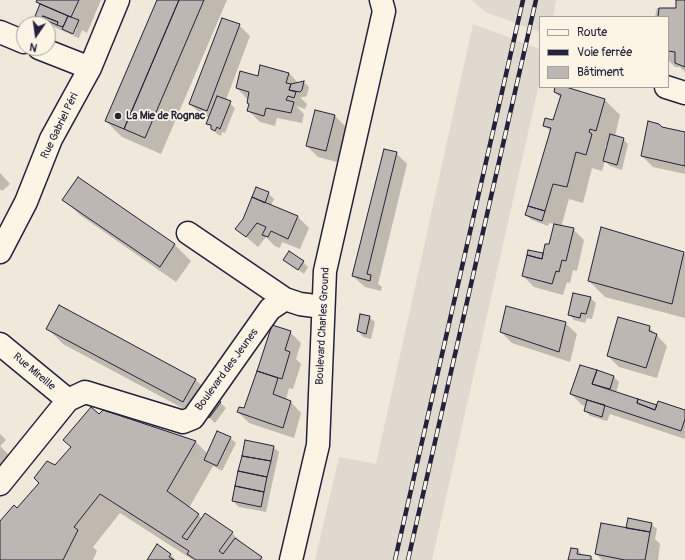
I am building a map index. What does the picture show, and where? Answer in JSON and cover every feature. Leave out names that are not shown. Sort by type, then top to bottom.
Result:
[{"type":"street","name":"Rue Gabriel Péri","points":[[0,252],[26,202],[51,139],[90,68],[118,0]]},
{"type":"street","name":"Boulevard Charles Ground","points":[[291,560],[318,445],[322,307],[325,271],[384,11],[381,0]]},
{"type":"street","points":[[0,32],[16,39]]},
{"type":"street","points":[[56,55],[90,68]]},
{"type":"street","points":[[669,88],[685,93]]},
{"type":"street","points":[[188,233],[286,300],[300,304],[322,307]]},
{"type":"street","name":"Boulevard des Jeunes","points":[[0,484],[68,400],[85,392],[183,422],[193,418],[270,310],[286,300]]},
{"type":"street","name":"Rue Mireille","points":[[0,344],[68,400]]},
{"type":"shaded area","points":[[472,0],[556,0],[553,16],[539,16],[539,32],[485,12]]},
{"type":"shaded area","points":[[473,24],[539,49],[539,84],[432,560],[315,560],[339,457],[376,464]]},
{"type":"building","points":[[37,0],[79,0],[71,17],[36,2]]},
{"type":"building","points":[[157,0],[179,0],[124,129],[105,121]]},
{"type":"building","points":[[179,0],[204,0],[145,138],[124,129]]},
{"type":"building","points":[[676,0],[685,0],[685,67],[675,63],[675,52],[669,51],[669,16],[658,16],[659,8],[676,8]]},
{"type":"building","points":[[40,4],[68,16],[63,27],[57,25],[58,22],[56,21],[56,16],[35,16]]},
{"type":"building","points":[[68,16],[79,20],[73,34],[62,29]]},
{"type":"building","points":[[222,18],[240,24],[207,111],[189,104]]},
{"type":"building","points":[[260,65],[289,73],[286,83],[291,84],[289,90],[296,92],[294,98],[288,96],[286,100],[294,102],[291,113],[266,108],[264,116],[247,111],[249,104],[247,103],[249,92],[236,88],[240,71],[258,76]]},
{"type":"building","points":[[304,81],[300,92],[289,90],[291,84]]},
{"type":"building","points":[[555,88],[569,88],[605,99],[596,131],[590,129],[589,132],[592,134],[586,155],[576,152],[567,187],[553,184],[545,211],[528,206],[551,128],[543,126],[545,118],[553,120],[561,95],[554,92]]},
{"type":"building","points":[[217,96],[231,101],[220,129],[217,127],[215,131],[211,129],[211,125],[206,124]]},
{"type":"building","points":[[315,110],[335,115],[326,151],[306,146]]},
{"type":"building","points":[[648,121],[659,124],[662,127],[685,132],[685,166],[641,156]]},
{"type":"building","points":[[610,134],[624,138],[617,165],[603,161]]},
{"type":"building","points":[[384,149],[397,152],[367,274],[371,275],[370,281],[352,276]]},
{"type":"building","points":[[78,177],[175,244],[160,267],[62,200]]},
{"type":"building","points":[[256,187],[269,192],[265,203],[252,197]]},
{"type":"building","points":[[252,197],[298,216],[288,239],[271,231],[268,237],[262,235],[266,227],[257,223],[246,237],[235,229],[243,219]]},
{"type":"building","points":[[528,206],[545,211],[542,221],[525,215]]},
{"type":"building","points":[[554,224],[574,228],[566,261],[562,260],[559,272],[556,271],[552,284],[522,276],[527,255],[542,259],[545,244],[549,244]]},
{"type":"building","points":[[601,227],[684,252],[672,304],[588,281]]},
{"type":"building","points":[[528,250],[543,253],[542,259],[527,255]]},
{"type":"building","points":[[289,251],[304,261],[298,270],[283,260]]},
{"type":"building","points":[[573,293],[591,297],[586,314],[581,313],[580,318],[568,315]]},
{"type":"building","points":[[59,305],[196,379],[183,402],[46,329]]},
{"type":"building","points":[[506,306],[566,322],[559,352],[500,332]]},
{"type":"building","points":[[360,314],[370,316],[366,334],[357,331]]},
{"type":"building","points":[[618,317],[650,326],[649,331],[657,334],[646,368],[607,356]]},
{"type":"building","points":[[272,325],[291,331],[285,350],[290,352],[282,379],[257,371]]},
{"type":"building","points":[[580,365],[597,370],[592,384],[638,399],[637,403],[655,410],[658,401],[685,410],[685,419],[681,431],[570,394]]},
{"type":"building","points":[[597,370],[614,376],[610,389],[592,384]]},
{"type":"building","points":[[257,371],[278,378],[273,394],[291,401],[283,428],[237,412],[239,407],[244,408]]},
{"type":"building","points":[[217,399],[221,402],[209,418],[205,415]]},
{"type":"building","points":[[638,399],[657,405],[655,410],[637,403]]},
{"type":"building","points":[[587,400],[605,405],[602,417],[584,411]]},
{"type":"building","points":[[91,407],[99,414],[103,410],[196,441],[167,491],[199,514],[182,537],[187,540],[205,513],[233,532],[219,551],[223,554],[235,538],[262,557],[260,560],[196,560],[187,554],[189,551],[100,494],[74,527],[78,530],[63,560],[0,560],[0,521],[14,505],[17,508],[39,483],[34,478],[47,461],[55,465],[71,447],[63,440]]},
{"type":"building","points":[[217,431],[231,437],[217,466],[204,460]]},
{"type":"building","points":[[245,440],[274,446],[271,461],[242,456]]},
{"type":"building","points":[[242,456],[271,461],[267,477],[238,471]]},
{"type":"building","points":[[238,471],[267,477],[264,492],[235,486]]},
{"type":"building","points":[[235,486],[264,492],[261,507],[232,501]]},
{"type":"building","points":[[628,518],[652,523],[650,532],[626,528]]},
{"type":"building","points":[[601,523],[650,532],[645,560],[625,560],[595,554]]},
{"type":"building","points":[[157,544],[171,554],[169,557],[174,560],[147,560]]},
{"type":"building","points":[[571,548],[578,549],[577,554],[591,556],[591,560],[568,560]]},
{"type":"railway","points":[[395,560],[523,0]]},
{"type":"railway","points":[[408,560],[536,0]]},
{"type":"place","name":"La Mie de Rognac","points":[[118,116]]}]
